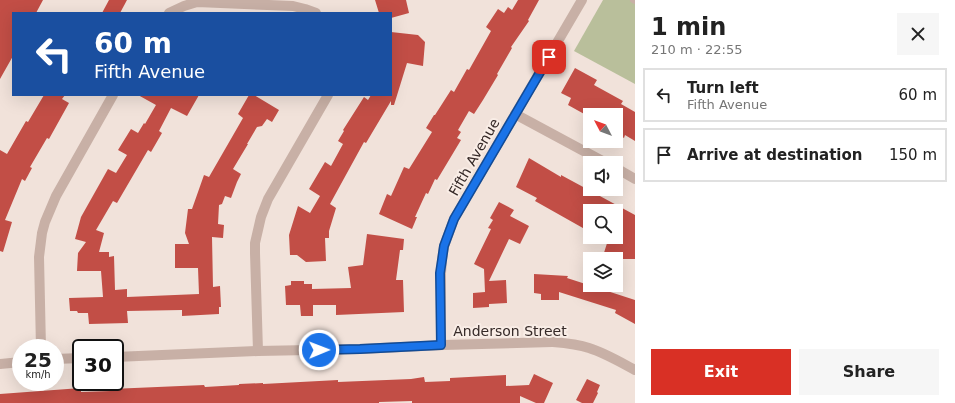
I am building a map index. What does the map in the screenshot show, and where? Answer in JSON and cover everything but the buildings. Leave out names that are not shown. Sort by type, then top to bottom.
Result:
[{"type":"street","name":"Fifth Avenue","points":[[441,345],[440,273],[444,246],[454,219],[582,0]]},
{"type":"street","points":[[171,12],[197,2],[293,6],[314,12]]},
{"type":"street","points":[[41,339],[39,257],[45,222],[58,191],[112,96]]},
{"type":"street","points":[[258,351],[255,253],[261,217],[268,198],[327,96]]},
{"type":"street","points":[[515,114],[593,156]]},
{"type":"street","points":[[623,172],[635,179]]},
{"type":"street","name":"Anderson Street","points":[[124,357],[546,342],[565,343],[589,348],[611,357],[635,370]]},
{"type":"street","points":[[0,364],[12,363]]},
{"type":"green space","points":[[603,0],[635,0],[635,84],[574,51]]},
{"type":"route","points":[[319,350],[441,345],[440,273],[444,246],[448,235],[454,219],[549,57]]}]
